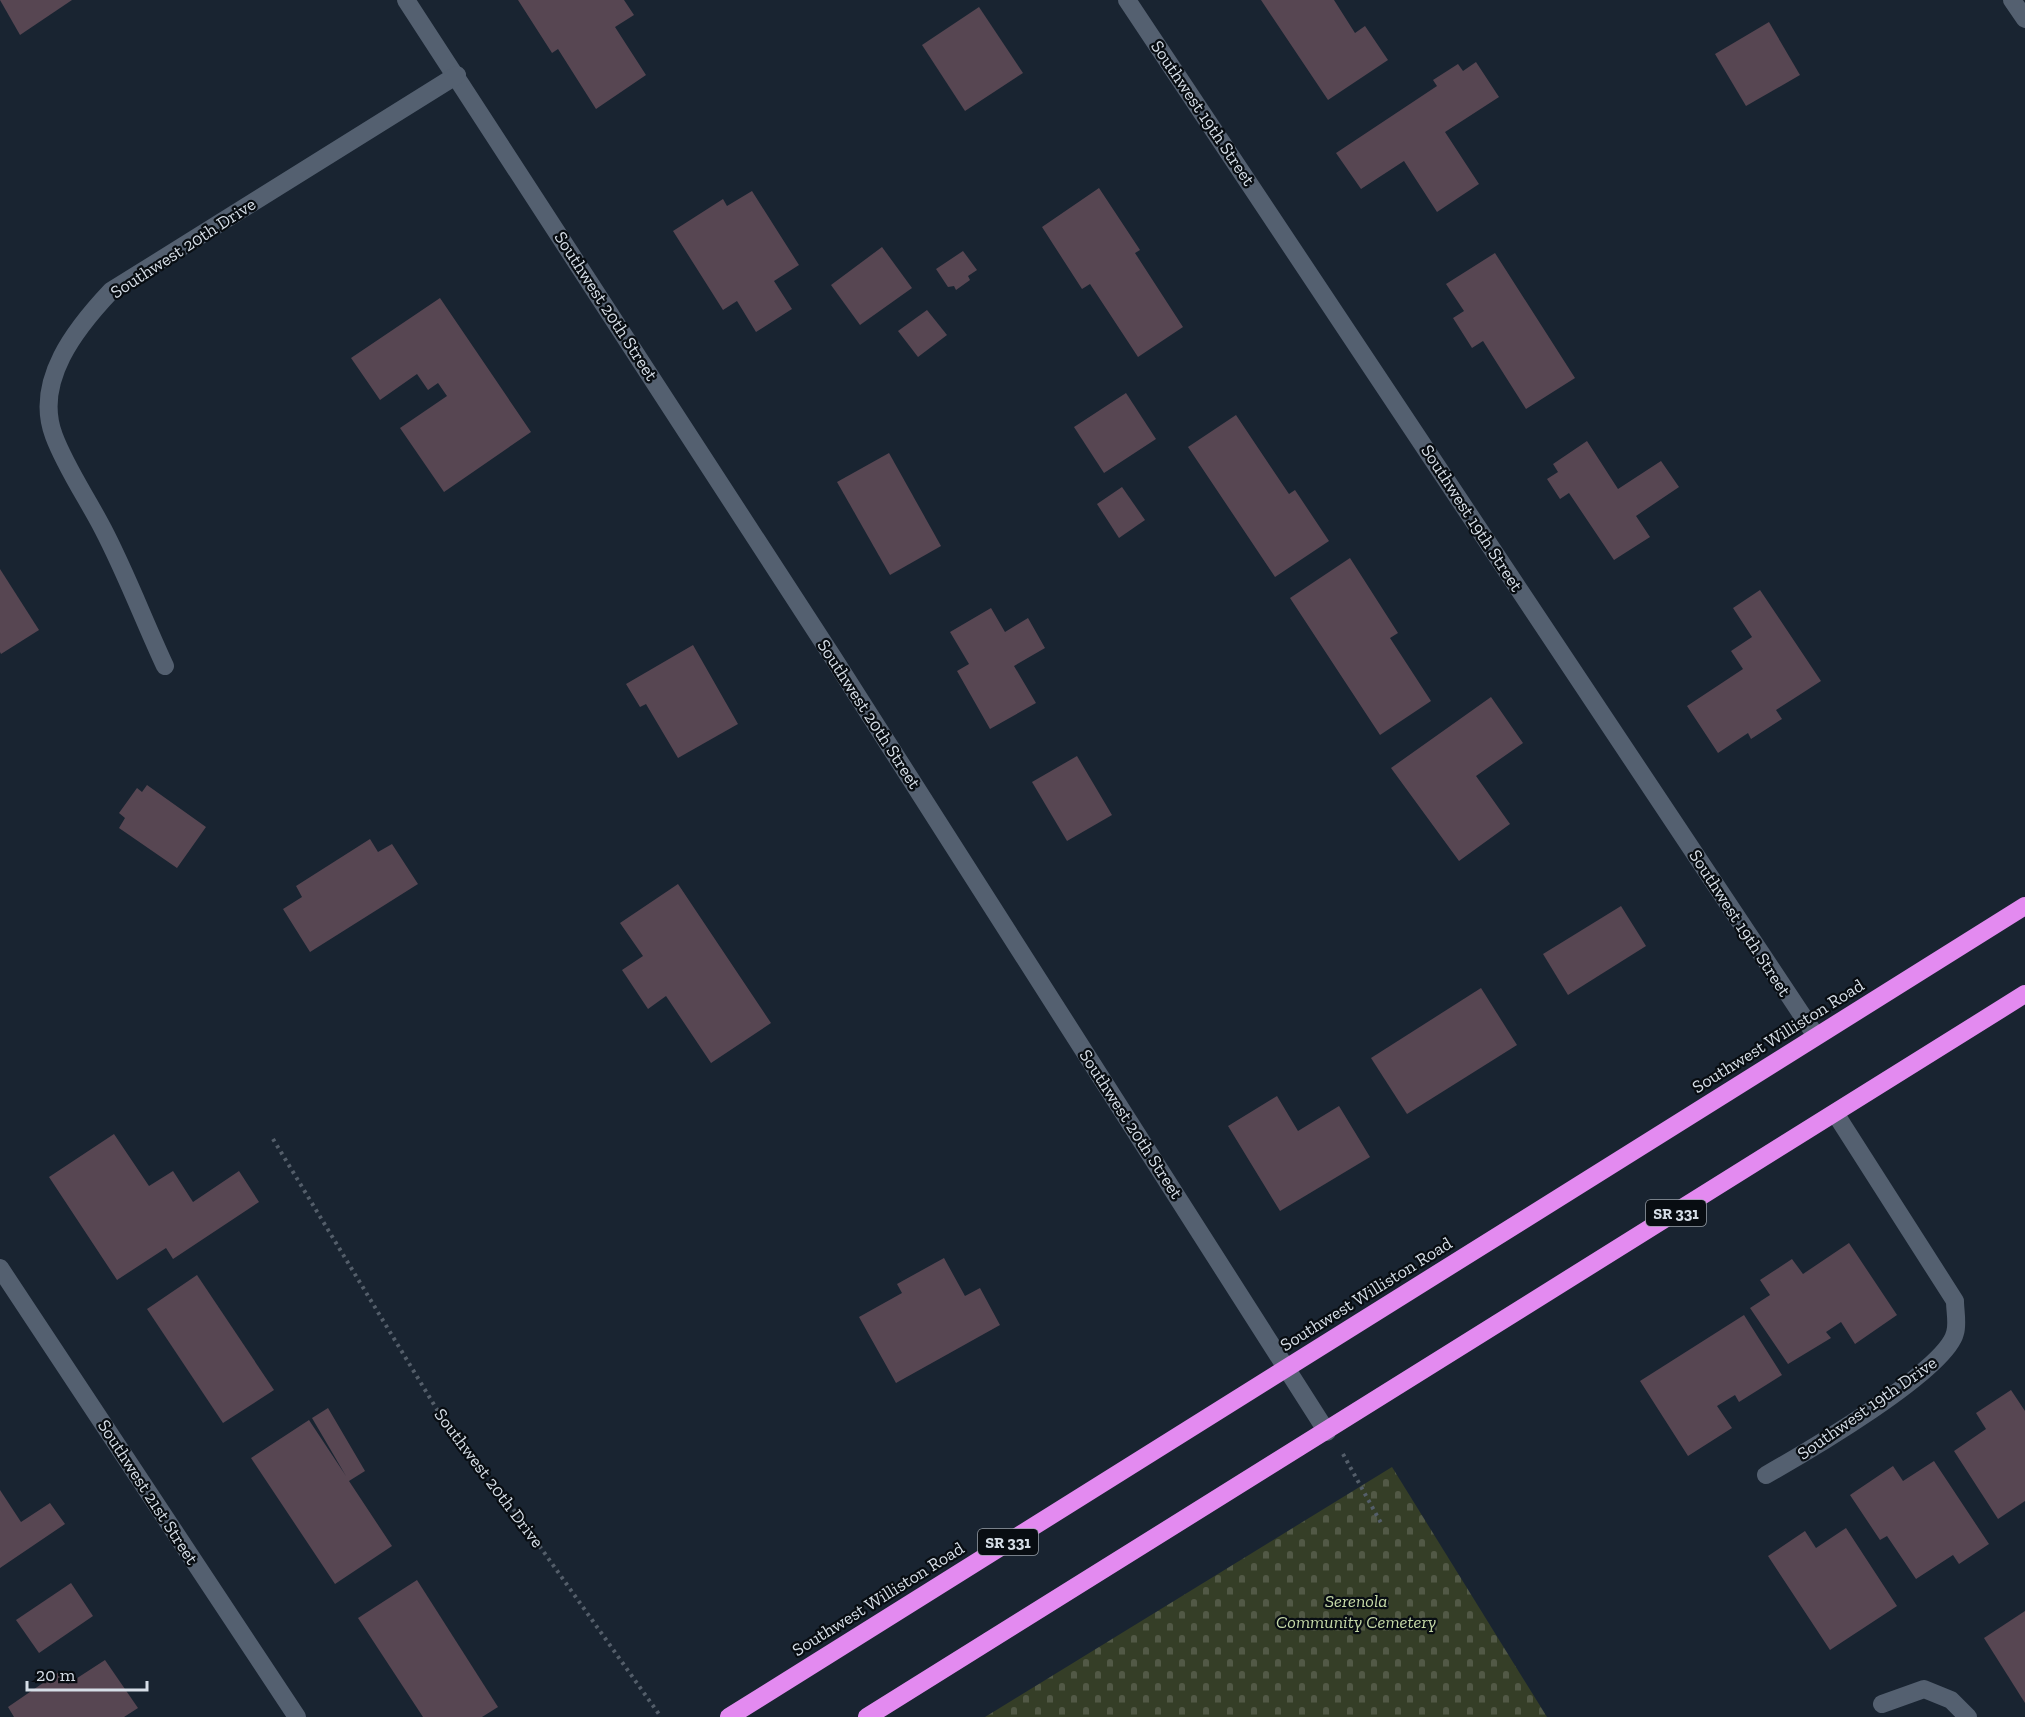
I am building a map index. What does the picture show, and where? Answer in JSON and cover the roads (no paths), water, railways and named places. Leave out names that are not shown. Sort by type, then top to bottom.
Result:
[{"type":"highway","name":"Southwest Williston Road","points":[[729,1717],[2025,906]]},
{"type":"highway","name":"SR 331","points":[[867,1717],[1327,1432],[2025,994]]},
{"type":"street","name":"Southwest 20th Street","points":[[406,0],[457,75],[1327,1432]]},
{"type":"street","name":"Southwest 19th Street","points":[[1127,0],[1815,1036]]},
{"type":"street","points":[[2012,0],[2025,19]]},
{"type":"street","name":"Southwest 20th Drive","points":[[165,666],[104,531],[53,435],[50,417],[51,389],[57,367],[69,342],[84,320],[111,291],[457,75]]},
{"type":"street","name":"Southwest 19th Drive","points":[[1766,1475],[1825,1442],[1928,1368],[1946,1350],[1955,1333],[1955,1301],[1835,1113]]},
{"type":"street","name":"Southwest 21st Street","points":[[0,1268],[297,1717]]},
{"type":"street","points":[[1882,1704],[1924,1689],[1951,1700],[1968,1717]]},
{"type":"park label","name":"Serenola Community Cemetery","points":[[1356,1611]]}]
